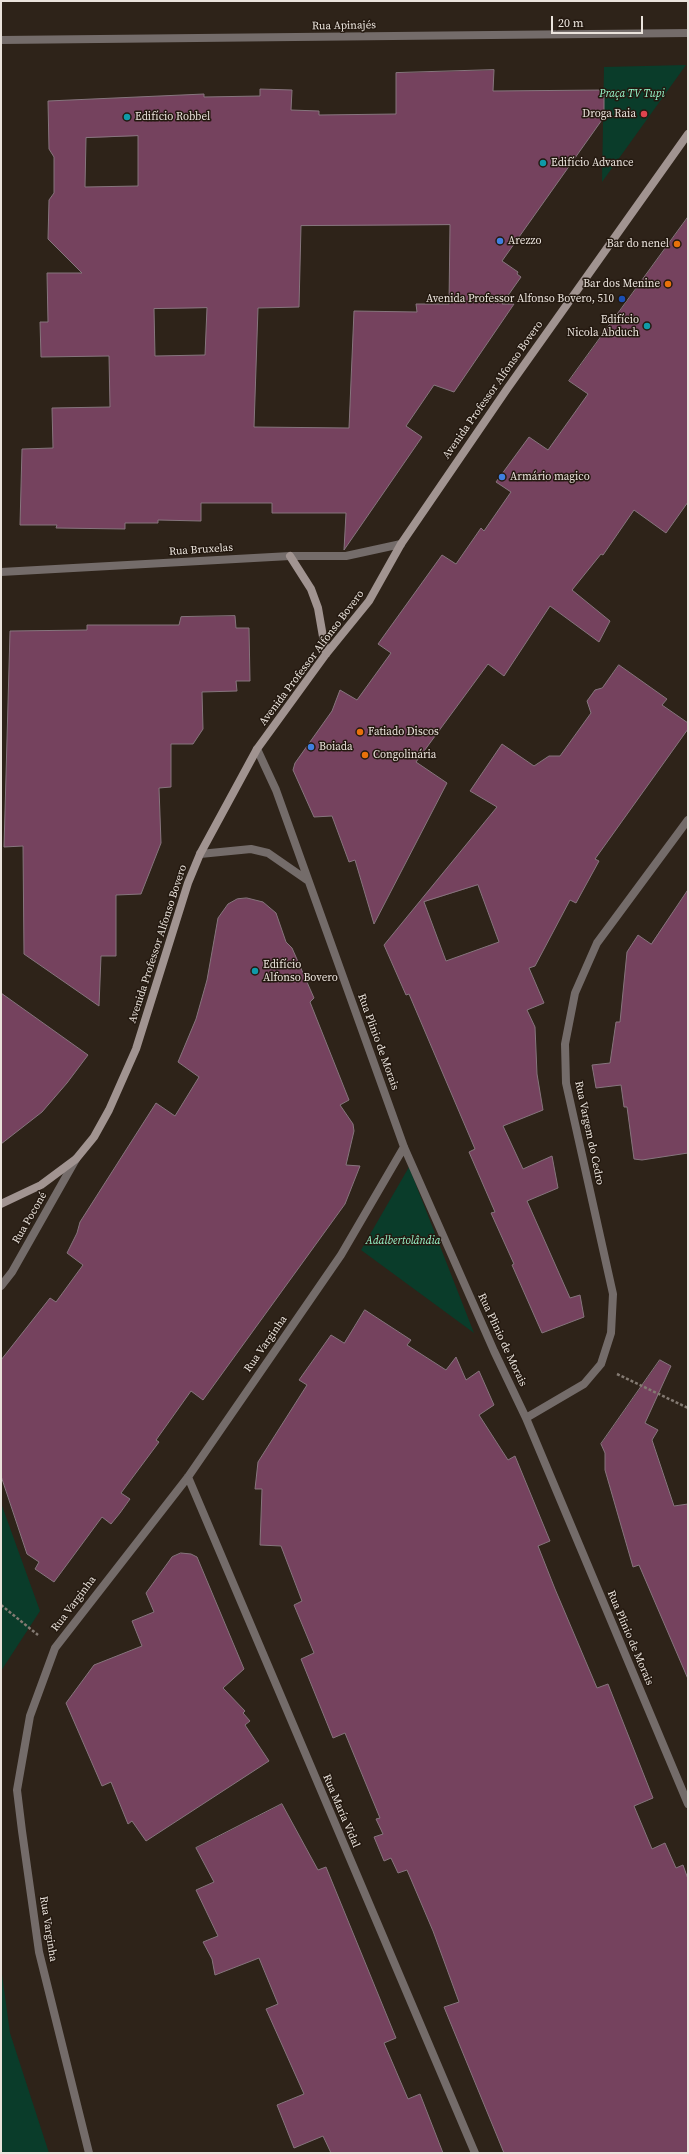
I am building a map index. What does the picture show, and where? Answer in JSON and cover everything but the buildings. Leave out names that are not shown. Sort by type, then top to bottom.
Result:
[{"type":"main road","name":"Avenida Professor Alfonso Bovero","points":[[1,1204],[41,1185],[76,1160],[94,1137],[109,1110],[136,1049],[188,883],[200,854],[257,749],[326,654],[369,601],[401,544],[525,362],[688,134]]},
{"type":"main road","points":[[290,556],[311,589],[318,608],[326,654]]},
{"type":"street","name":"Rua Apinajés","points":[[1,40],[688,33]]},
{"type":"street","name":"Rua Bruxelas","points":[[1,572],[290,556],[346,556],[401,544]]},
{"type":"street","name":"Rua Plinio de Morais","points":[[257,749],[276,790],[404,1147],[494,1351],[526,1418],[688,1804]]},
{"type":"street","name":"Rua Vargem do Cedro","points":[[526,1418],[584,1384],[601,1364],[611,1333],[613,1294],[566,1083],[565,1044],[575,993],[597,944],[688,820]]},
{"type":"street","points":[[200,854],[251,849],[257,850],[268,853],[308,881]]},
{"type":"street","name":"Rua Varginha","points":[[89,2153],[69,2080],[39,1952],[17,1790],[30,1716],[55,1648],[188,1477],[341,1255],[404,1147]]},
{"type":"street","name":"Rua Poconé","points":[[1,1286],[12,1272],[76,1160]]},
{"type":"street","name":"Rua María Vidal","points":[[188,1477],[475,2153]]},
{"type":"path","points":[[601,1364],[624,1378],[688,1408]]},
{"type":"path","points":[[1,1606],[55,1648]]},
{"type":"green space","name":"Praça TV Tupi","points":[[686,65],[602,182],[604,67]]},
{"type":"green space","name":"Adalbertolândia","points":[[409,1167],[474,1333],[361,1250]]},
{"type":"green space","points":[[1,1503],[40,1611],[1,1671]]},
{"type":"green space","points":[[1,1967],[10,2033],[49,2153],[1,2153]]},
{"type":"place","name":"Droga Raia","points":[[644,114]]},
{"type":"place","name":"Edifício Robbel","points":[[127,117]]},
{"type":"place","name":"Edifício Advance","points":[[543,163]]},
{"type":"place","name":"Arezzo","points":[[500,241]]},
{"type":"place","name":"Bar do nenel","points":[[677,244]]},
{"type":"place","name":"Bar dos Menine","points":[[668,284]]},
{"type":"place","name":"Avenida Professor Alfonso Bovero, 510","points":[[622,299]]},
{"type":"place","name":"Edifício Nicola Abduch","points":[[647,326]]},
{"type":"place","name":"Armário magico","points":[[502,477]]},
{"type":"place","name":"Fatiado Discos","points":[[360,732]]},
{"type":"place","name":"Boiada","points":[[311,747]]},
{"type":"place","name":"Congolinária","points":[[365,755]]},
{"type":"place","name":"Edifício Alfonso Bovero","points":[[255,971]]}]
